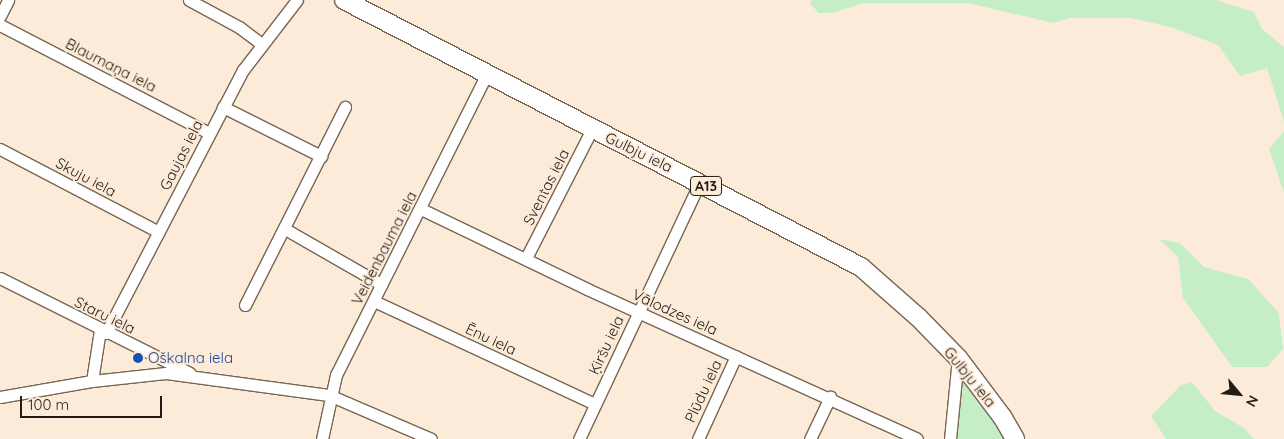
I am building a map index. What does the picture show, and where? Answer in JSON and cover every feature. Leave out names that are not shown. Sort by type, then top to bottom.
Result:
[{"type":"main road","name":"Gulbju iela","points":[[344,0],[592,129],[700,182],[861,267],[918,317],[958,358],[1015,439]]},
{"type":"street","points":[[0,16],[8,0]]},
{"type":"street","points":[[189,0],[239,27],[260,43]]},
{"type":"street","name":"Gaujas iela","points":[[92,381],[103,332],[159,232],[209,133],[260,43],[279,27],[297,0]]},
{"type":"street","name":"Blaumaņa iela","points":[[0,25],[209,133]]},
{"type":"street","name":"Veidenbauma iela","points":[[322,439],[329,395],[336,375],[381,284],[421,210],[487,74]]},
{"type":"street","points":[[223,107],[321,156]]},
{"type":"street","points":[[245,305],[346,107]]},
{"type":"street","name":"Sventas iela","points":[[526,258],[592,129]]},
{"type":"street","name":"Skuju iela","points":[[0,149],[159,232]]},
{"type":"street","name":"Ķiršu iela","points":[[578,439],[700,182]]},
{"type":"street","name":"Vālodzes iela","points":[[421,210],[736,356],[830,397],[917,439]]},
{"type":"street","points":[[285,229],[381,284]]},
{"type":"street","name":"Staru iela","points":[[0,278],[103,332],[198,376]]},
{"type":"street","name":"Ēnu iela","points":[[374,301],[595,404]]},
{"type":"street","name":"Plūdu iela","points":[[698,439],[736,356]]},
{"type":"street","points":[[950,439],[958,358]]},
{"type":"street","points":[[0,397],[92,381],[148,374],[198,376],[329,395],[431,439]]},
{"type":"street","points":[[810,439],[830,397]]},
{"type":"green space","points":[[811,0],[1216,0],[1254,12],[1262,29],[1284,47],[1284,122],[1267,68],[1240,76],[1218,45],[1171,27],[1130,18],[1070,18],[1053,23],[968,3],[864,3],[832,13],[819,13],[811,5]]},
{"type":"green space","points":[[1284,131],[1284,193],[1269,149]]},
{"type":"green space","points":[[1159,239],[1180,243],[1204,267],[1248,279],[1279,313],[1283,349],[1267,367],[1232,367],[1183,298],[1178,257]]},
{"type":"green space","points":[[966,378],[1009,439],[952,439],[961,379]]},
{"type":"green space","points":[[1192,382],[1215,411],[1244,428],[1254,439],[1166,439],[1151,416],[1181,385]]},
{"type":"place","name":"Oškalna iela","points":[[138,358]]}]
